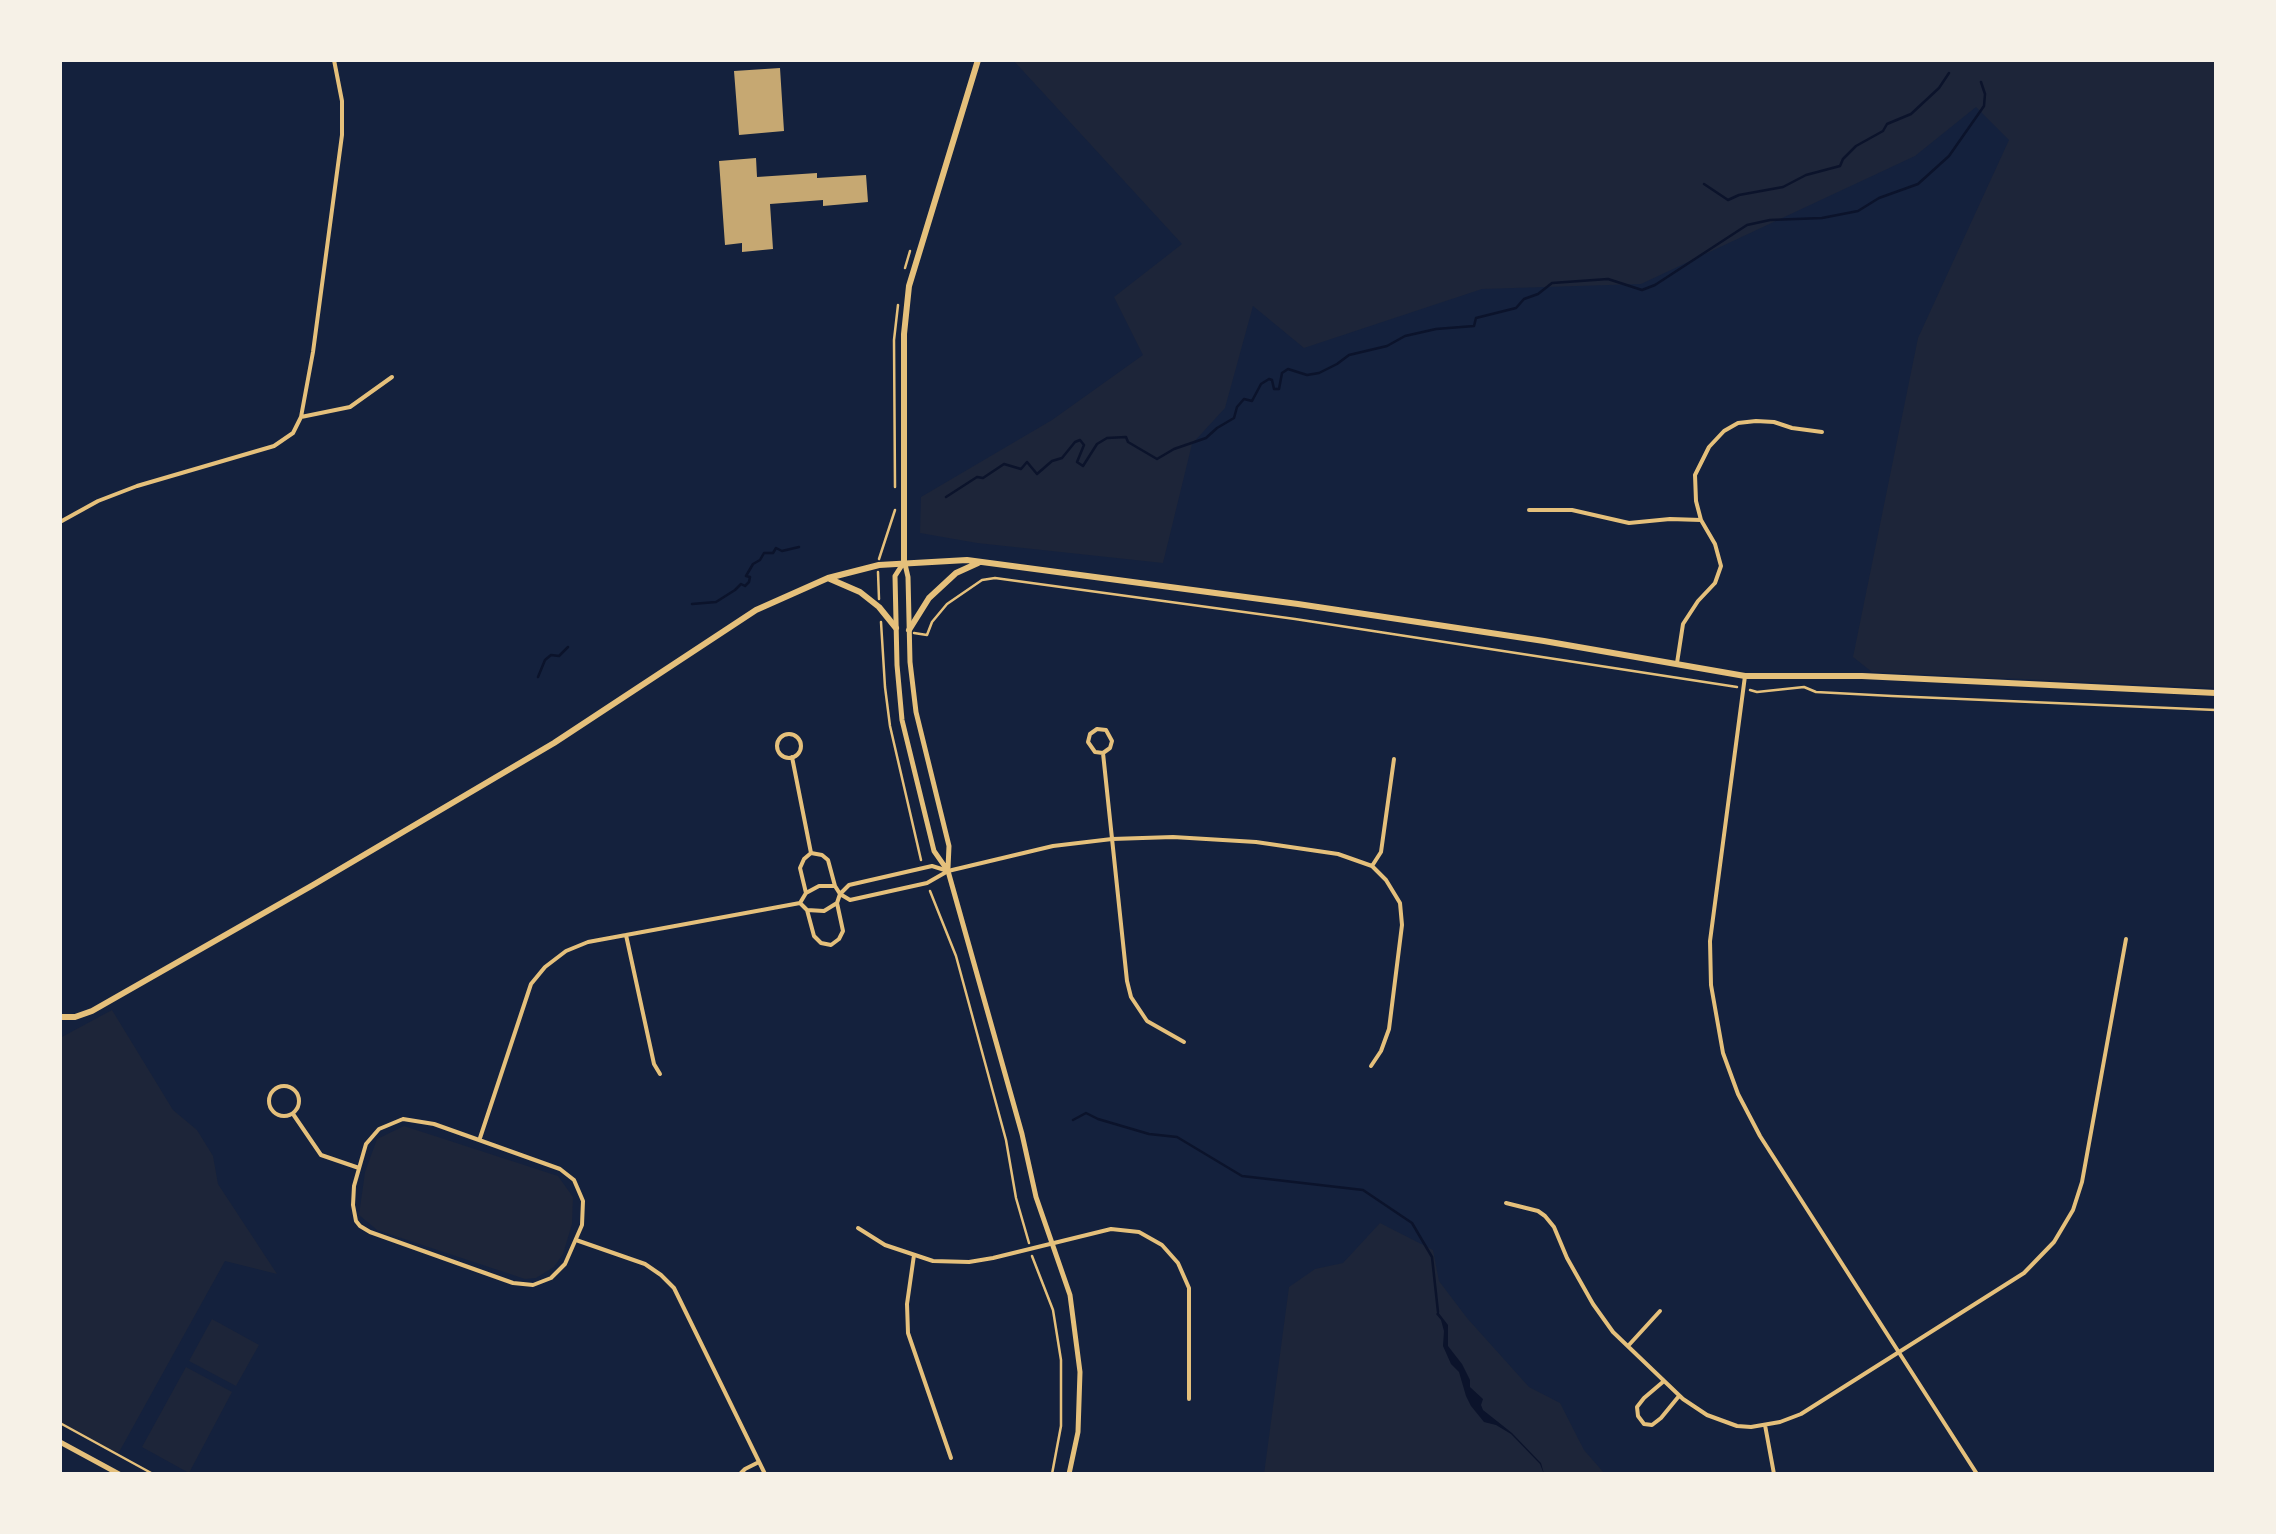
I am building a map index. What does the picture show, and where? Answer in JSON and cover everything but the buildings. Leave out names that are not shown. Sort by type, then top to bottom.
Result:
[{"type":"main road","points":[[904,562],[904,334],[909,286],[978,60]]},
{"type":"main road","points":[[60,1017],[92,1012],[554,743],[756,610],[828,578],[879,565],[968,560],[1298,604],[1745,676],[1862,676],[2216,694]]},
{"type":"main road","points":[[910,631],[929,598],[956,573],[982,562]]},
{"type":"main road","points":[[828,578],[860,592],[896,628]]},
{"type":"street","points":[[60,522],[137,486],[274,446],[293,433],[301,417],[312,352],[342,135],[342,101],[334,60]]},
{"type":"street","points":[[301,417],[350,407],[392,378]]},
{"type":"street","points":[[1676,665],[1682,624],[1715,583],[1721,566],[1715,544],[1700,520],[1696,501],[1695,475],[1708,448],[1724,431],[1756,421],[1822,432]]},
{"type":"street","points":[[1528,510],[1572,510],[1629,522],[1700,520]]},
{"type":"street","points":[[904,562],[896,576],[902,720],[934,850],[948,871],[1036,1197],[1070,1295],[1080,1372],[1078,1432],[1070,1474]]},
{"type":"street","points":[[904,562],[916,712],[949,846],[948,871]]},
{"type":"street","points":[[1745,676],[1710,942],[1710,985],[1723,1052],[1738,1094],[1760,1136],[1977,1474]]},
{"type":"street","points":[[1097,730],[1106,730],[1112,740],[1103,753],[1094,752],[1088,742],[1090,734],[1097,730]]},
{"type":"street","points":[[786,734],[798,737],[801,745],[799,753],[792,757],[784,756],[777,746],[786,734]]},
{"type":"street","points":[[1103,753],[1131,997],[1147,1021],[1184,1042]]},
{"type":"street","points":[[792,757],[811,853]]},
{"type":"street","points":[[1372,866],[1381,852],[1394,758]]},
{"type":"street","points":[[811,853],[828,860],[835,886],[850,900],[927,883],[948,871],[1053,846],[1112,839],[1174,836],[1256,842],[1338,854],[1372,866],[1396,894],[1402,926],[1389,1029],[1371,1066]]},
{"type":"street","points":[[806,892],[800,868],[811,853]]},
{"type":"street","points":[[800,903],[808,910],[814,936],[831,945],[843,930],[837,902],[849,886],[932,866],[948,871]]},
{"type":"street","points":[[800,903],[806,892],[818,886],[835,886]]},
{"type":"street","points":[[808,910],[824,910],[837,902]]},
{"type":"street","points":[[479,1140],[530,984],[566,951],[588,942],[800,903]]},
{"type":"street","points":[[626,935],[654,1064],[660,1074]]},
{"type":"street","points":[[1506,1203],[1545,1216],[1554,1227],[1566,1258],[1613,1332],[1679,1396],[1725,1423],[1751,1427],[1802,1414],[2024,1273],[2054,1242],[2082,1182],[2126,939]]},
{"type":"street","points":[[290,1087],[297,1093],[299,1102],[292,1113],[279,1114],[272,1108],[271,1095],[277,1088],[290,1087]]},
{"type":"street","points":[[292,1113],[321,1155],[359,1168]]},
{"type":"street","points":[[403,1119],[434,1124],[479,1140],[560,1169],[574,1180],[583,1200],[582,1225],[565,1264],[551,1278],[533,1286],[513,1283],[370,1232],[356,1221],[354,1186],[366,1144],[379,1129],[403,1119]]},
{"type":"street","points":[[858,1228],[885,1245],[933,1261],[969,1262],[1111,1229],[1139,1232],[1162,1245],[1178,1262],[1189,1288],[1189,1399]]},
{"type":"street","points":[[576,1240],[645,1264],[674,1288],[765,1474]]},
{"type":"street","points":[[914,1255],[907,1304],[908,1333],[951,1458]]},
{"type":"street","points":[[1628,1346],[1660,1312]]},
{"type":"street","points":[[1664,1382],[1637,1407],[1644,1424],[1652,1425],[1661,1418],[1679,1396]]},
{"type":"street","points":[[1765,1424],[1774,1474]]},
{"type":"street","points":[[60,1442],[119,1474]]},
{"type":"street","points":[[740,1474],[759,1462]]},
{"type":"path","points":[[878,575],[890,726],[923,869]]},
{"type":"path","points":[[910,631],[926,635],[947,604],[982,580],[996,578],[1295,619],[1757,692],[1804,688],[1816,692],[2216,710]]},
{"type":"path","points":[[927,883],[956,956],[1006,1140],[1016,1198],[1053,1310],[1063,1393],[1052,1474]]},
{"type":"path","points":[[60,1423],[153,1474]]},
{"type":"shaded area","points":[[1013,60],[2216,60],[2216,688],[1872,672],[1853,657],[1918,338],[2009,140],[1976,107],[1915,156],[1641,284],[1482,289],[1304,348],[1253,306],[1225,408],[1192,444],[1163,563],[920,533],[921,497],[1052,420],[1143,355],[1114,297],[1182,244]]},
{"type":"shaded area","points":[[112,1010],[173,1110],[197,1130],[213,1156],[218,1184],[277,1274],[225,1261],[118,1454],[60,1422],[60,1038]]},
{"type":"shaded area","points":[[404,1126],[558,1176],[573,1197],[572,1224],[563,1254],[554,1267],[536,1278],[525,1279],[377,1230],[359,1215],[365,1172],[377,1139]]},
{"type":"shaded area","points":[[1380,1223],[1433,1250],[1439,1281],[1467,1318],[1529,1387],[1560,1403],[1584,1450],[1605,1474],[1264,1474],[1289,1287],[1315,1269],[1343,1263]]},
{"type":"shaded area","points":[[1438,1312],[1448,1325],[1448,1346],[1462,1364],[1470,1387],[1483,1399],[1483,1410],[1512,1433],[1541,1463],[1544,1474],[1540,1464],[1511,1434],[1484,1422],[1471,1406],[1459,1372],[1443,1346],[1444,1331]]},
{"type":"shaded area","points":[[212,1319],[259,1345],[236,1386],[189,1361]]},
{"type":"shaded area","points":[[186,1367],[232,1392],[189,1473],[142,1447]]},
{"type":"waterway","points":[[1704,184],[1728,200],[1783,187],[1806,175],[1840,166],[1856,146],[1883,131],[1887,124],[1911,114],[1949,73]]},
{"type":"waterway","points":[[946,497],[1004,464],[1021,469],[1027,462],[1037,474],[1080,440],[1084,445],[1077,462],[1083,466],[1097,444],[1107,438],[1126,437],[1157,459],[1206,438],[1234,418],[1244,399],[1252,401],[1261,384],[1269,379],[1274,389],[1279,389],[1282,373],[1288,369],[1307,375],[1319,373],[1349,355],[1387,346],[1405,336],[1474,326],[1476,318],[1516,308],[1552,283],[1608,279],[1642,290],[1747,225],[1858,211],[1879,198],[1918,184],[1949,156],[1984,106],[1981,82]]},
{"type":"waterway","points":[[692,604],[716,602],[741,584],[745,586],[750,577],[746,576],[764,553],[799,547]]},
{"type":"waterway","points":[[538,677],[545,660],[551,655],[559,656],[568,647]]},
{"type":"waterway","points":[[1073,1120],[1086,1113],[1149,1134],[1177,1137],[1242,1176],[1363,1190],[1412,1223],[1432,1257],[1438,1312]]}]
